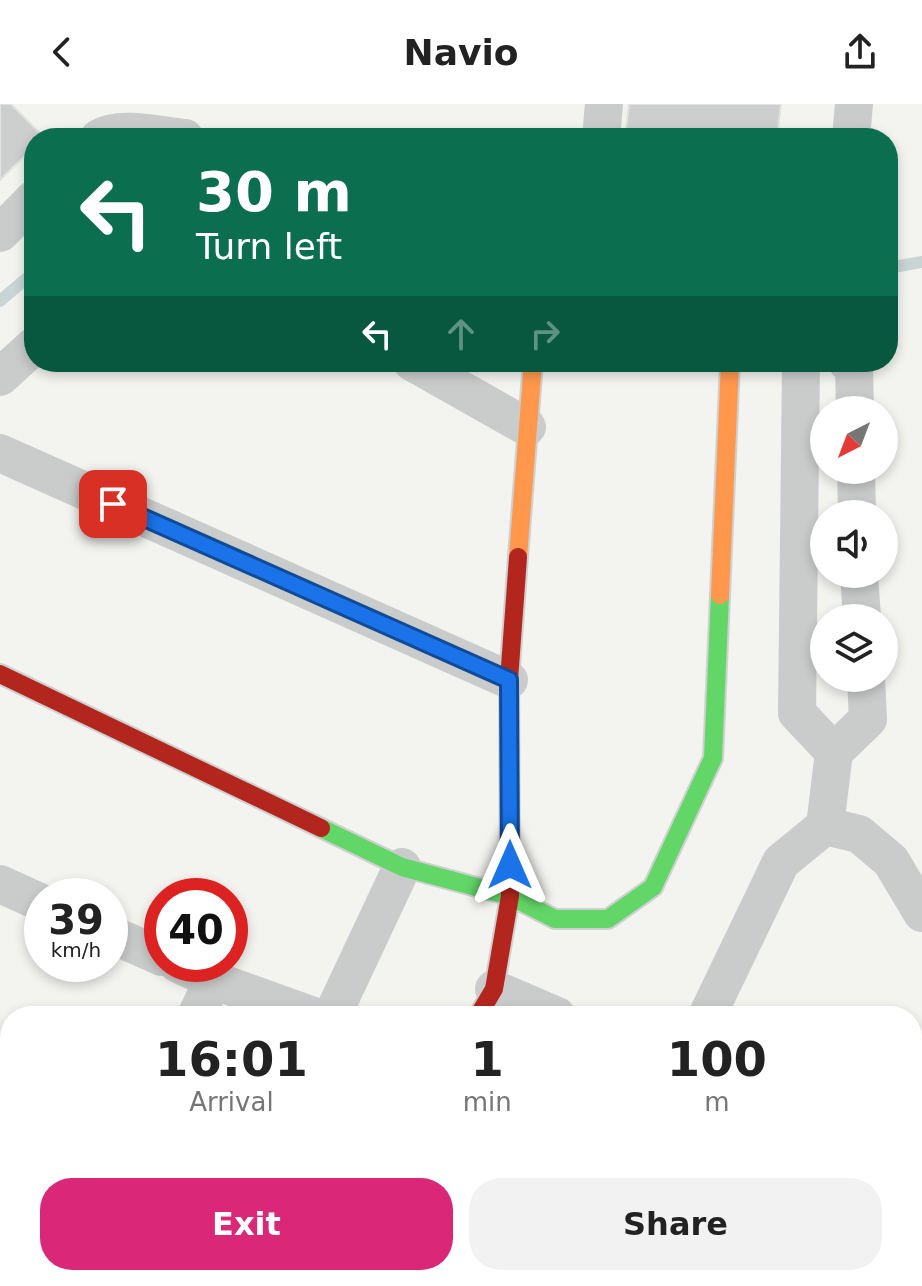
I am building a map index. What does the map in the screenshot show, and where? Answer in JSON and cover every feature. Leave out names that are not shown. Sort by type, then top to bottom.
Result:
[{"type":"street","points":[[602,128],[604,104]]},
{"type":"street","points":[[852,128],[854,104]]},
{"type":"street","points":[[1,229],[24,208]]},
{"type":"street","points":[[0,377],[24,355]]},
{"type":"street","points":[[430,372],[527,427]]},
{"type":"street","points":[[506,1006],[486,1002],[510,896],[509,680],[532,372]]},
{"type":"street","points":[[0,674],[402,867],[510,896],[555,919],[608,919],[653,887],[713,758],[730,372]]},
{"type":"street","points":[[801,372],[797,713],[834,752]]},
{"type":"street","points":[[854,372],[855,396]]},
{"type":"street","points":[[0,453],[509,680]]},
{"type":"street","points":[[712,1006],[781,862],[825,826],[834,752],[868,719],[867,692]]},
{"type":"street","points":[[825,826],[859,834],[891,861],[922,913]]},
{"type":"street","points":[[337,1006],[402,867]]},
{"type":"street","points":[[0,884],[24,895]]},
{"type":"street","points":[[201,1006],[212,982]]},
{"type":"street","points":[[219,982],[285,1006]]},
{"type":"building","points":[[0,104],[11,104],[35,128],[24,128],[24,157],[0,180]]},
{"type":"building","points":[[629,104],[781,104],[778,128],[626,128]]},
{"type":"waterway","points":[[898,266],[922,262]]},
{"type":"waterway","points":[[0,301],[24,281]]},
{"type":"traffic: fast","points":[[321,828],[402,867],[510,896],[555,919],[608,919],[653,887],[713,758],[720,595]]},
{"type":"traffic: slow","points":[[518,557],[532,372]]},
{"type":"traffic: slow","points":[[720,595],[730,372]]},
{"type":"traffic: jam","points":[[484,1006],[494,989],[510,896],[509,680],[518,557]]},
{"type":"traffic: jam","points":[[0,674],[321,828]]},
{"type":"route","points":[[113,504],[509,680],[510,865]]}]
